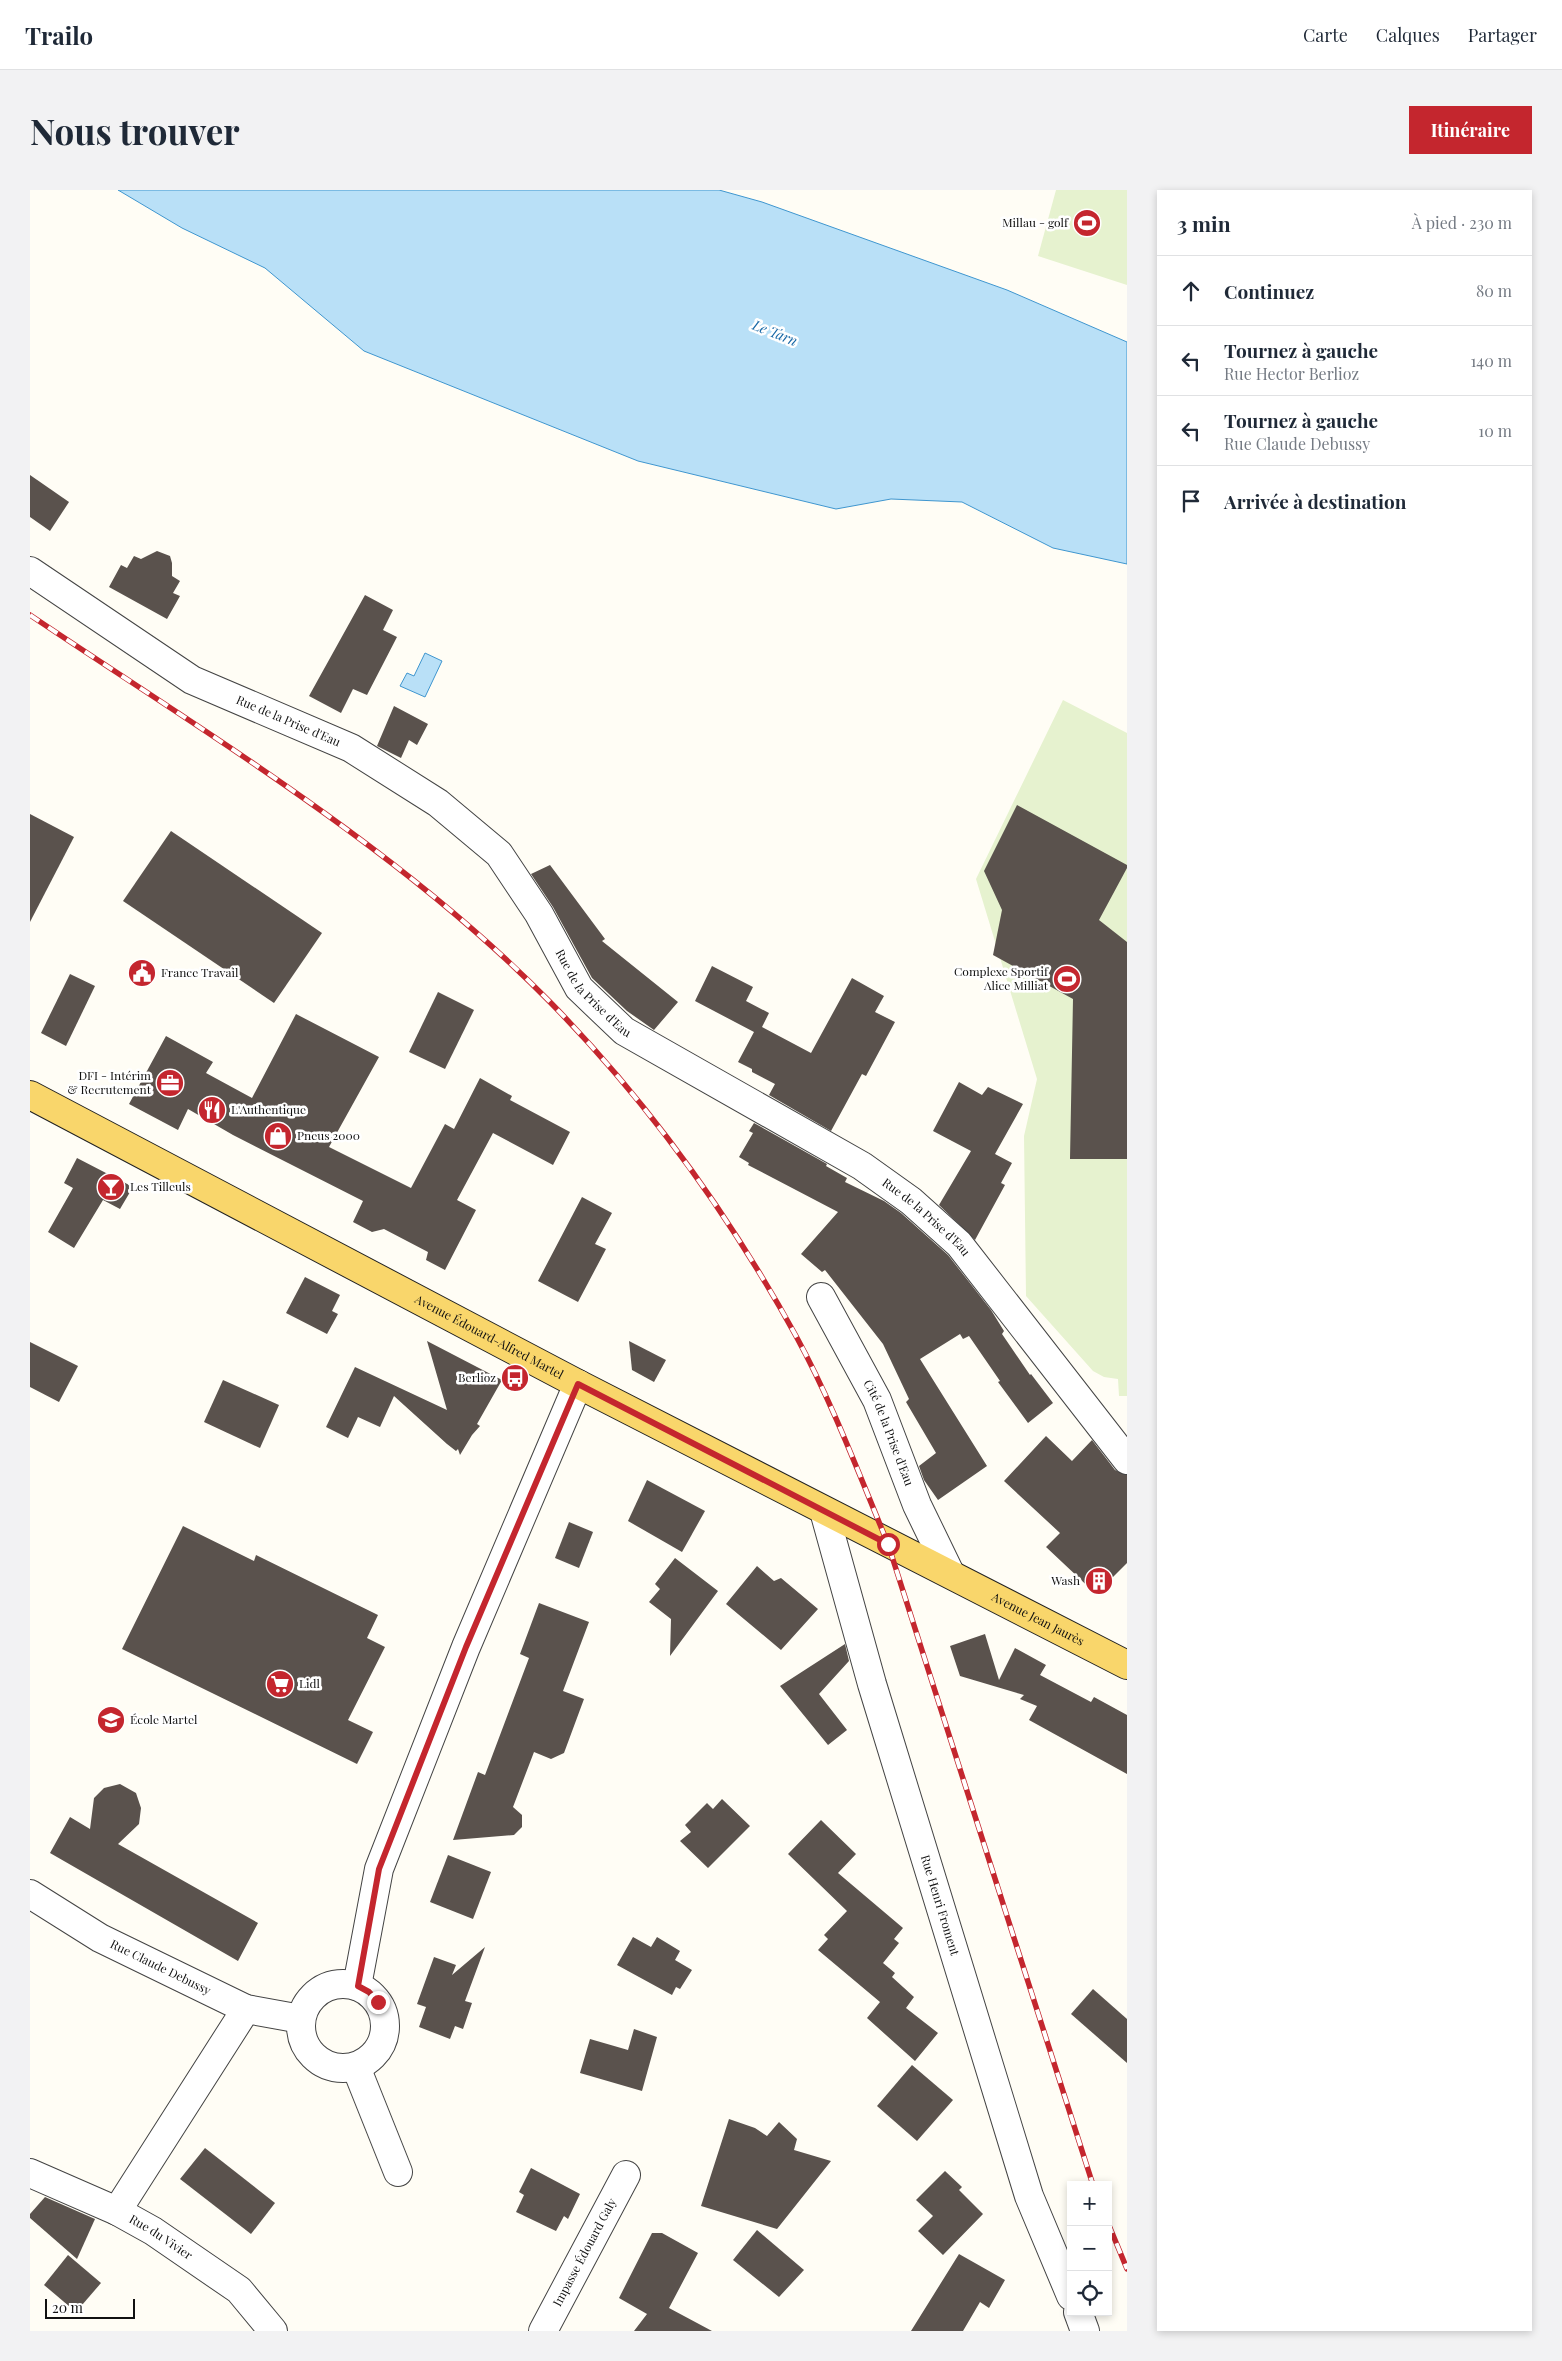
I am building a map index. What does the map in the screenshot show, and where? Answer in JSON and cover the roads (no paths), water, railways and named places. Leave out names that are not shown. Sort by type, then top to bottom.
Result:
[{"type":"main road","name":"Avenue Édouard-Alfred Martel","points":[[30,1095],[578,1384],[950,1574]]},
{"type":"main road","name":"Avenue Jean Jaurès","points":[[950,1574],[1127,1665]]},
{"type":"street","name":"Rue de la Prise d'Eau","points":[[30,570],[192,680],[351,748],[438,803],[499,854],[539,914],[579,988],[624,1031],[862,1166],[911,1201],[959,1244],[1127,1460]]},
{"type":"street","name":"Cité de la Prise d'Eau","points":[[821,1298],[877,1400],[917,1505],[950,1574]]},
{"type":"street","points":[[358,1986],[379,1869],[466,1647],[578,1384]]},
{"type":"street","name":"Rue Henri Froment","points":[[824,1510],[872,1684],[1029,2196],[1067,2286]]},
{"type":"street","name":"Rue Claude Debussy","points":[[30,1894],[100,1938],[246,2009],[301,2019]]},
{"type":"street","points":[[345,1984],[358,1986],[369,1992],[378,2002],[383,2014],[385,2027],[383,2040],[377,2052],[367,2061],[356,2067],[342,2069],[327,2066],[315,2058],[306,2047],[301,2034],[301,2019],[304,2007],[322,1989],[333,1985],[345,1984]]},
{"type":"street","points":[[117,2211],[246,2009]]},
{"type":"street","points":[[356,2067],[398,2172]]},
{"type":"street","name":"Rue du Vivier","points":[[30,2173],[117,2211],[153,2231],[239,2290],[273,2331]]},
{"type":"street","name":"Impasse Édouard Galy","points":[[544,2331],[626,2175]]},
{"type":"street","points":[[1080,2316],[1086,2331]]},
{"type":"water","name":"Le Tarn","points":[[118,190],[719,190],[762,202],[1007,290],[1127,342],[1127,564],[1053,548],[962,502],[891,499],[836,509],[638,461],[364,351],[265,268],[182,228]]},
{"type":"water","points":[[425,653],[442,661],[425,697],[400,686],[407,673],[414,676]]},
{"type":"railway","points":[[30,615],[233,749],[300,796],[366,844],[492,946],[550,1002],[620,1079],[685,1161],[715,1204],[770,1291],[809,1361],[845,1438],[888,1544],[1092,2181]]},
{"type":"railway","points":[[1109,2226],[1127,2269]]},
{"type":"place","name":"Millau - golf","points":[[1087,223]]},
{"type":"place","name":"France Travail","points":[[142,973]]},
{"type":"place","name":"Complexe Sportif Alice Milliat","points":[[1067,979]]},
{"type":"place","name":"DFI - Intérim & Recrutement","points":[[170,1083]]},
{"type":"place","name":"L'Authentique","points":[[212,1110]]},
{"type":"place","name":"Pneus 2000","points":[[278,1136]]},
{"type":"place","name":"Les Tilleuls","points":[[111,1187]]},
{"type":"place","name":"Berlioz","points":[[515,1378]]},
{"type":"place","name":"Wash","points":[[1099,1581]]},
{"type":"place","name":"Lidl","points":[[280,1684]]},
{"type":"place","name":"École Martel","points":[[111,1720]]}]
